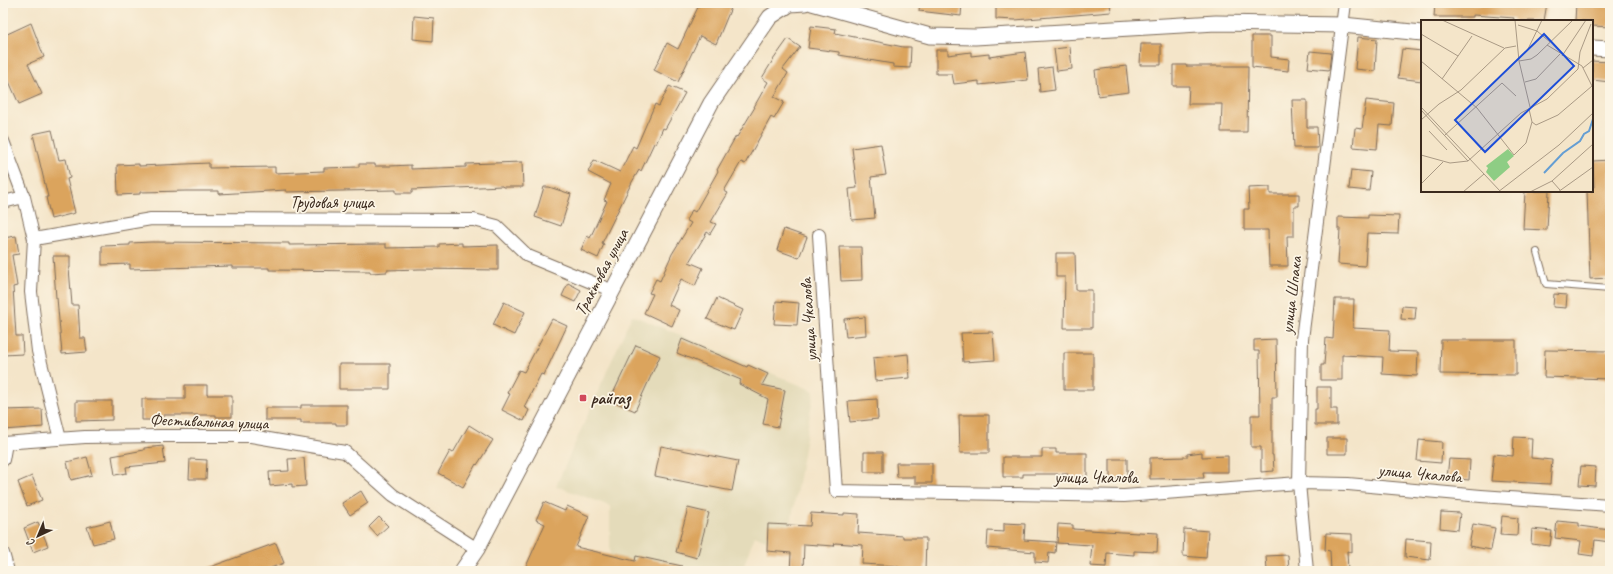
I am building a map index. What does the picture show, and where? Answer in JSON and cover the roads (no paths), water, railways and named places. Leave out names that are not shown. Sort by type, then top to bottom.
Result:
[{"type":"street","points":[[789,4],[805,3]]},
{"type":"street","points":[[812,3],[930,36],[975,37],[1216,23],[1343,25],[1421,32]]},
{"type":"street","name":"улица Шпака","points":[[1307,571],[1299,483],[1302,339],[1345,3]]},
{"type":"street","name":"Трактовая улица","points":[[462,571],[477,549],[711,103],[770,17],[789,4]]},
{"type":"street","points":[[1593,48],[1610,49]]},
{"type":"street","points":[[3,141],[24,197],[34,239],[31,292],[38,351],[60,439]]},
{"type":"street","points":[[3,202],[24,197]]},
{"type":"street","name":"Трудовая улица","points":[[34,239],[151,219],[474,220],[497,226],[528,256],[613,291]]},
{"type":"street","name":"улица Чкалова","points":[[819,235],[836,491],[1124,496],[1299,483],[1348,484],[1481,496],[1610,505]]},
{"type":"street","name":"Фестивальная улица","points":[[4,443],[60,439],[161,436],[251,436],[344,452],[393,495],[477,549]]},
{"type":"street","points":[[3,460],[4,443]]},
{"type":"street","points":[[3,553],[8,571]]},
{"type":"lane","points":[[1537,252],[1546,284],[1610,289]]},
{"type":"place","name":"райгаз","points":[[583,398]]}]
